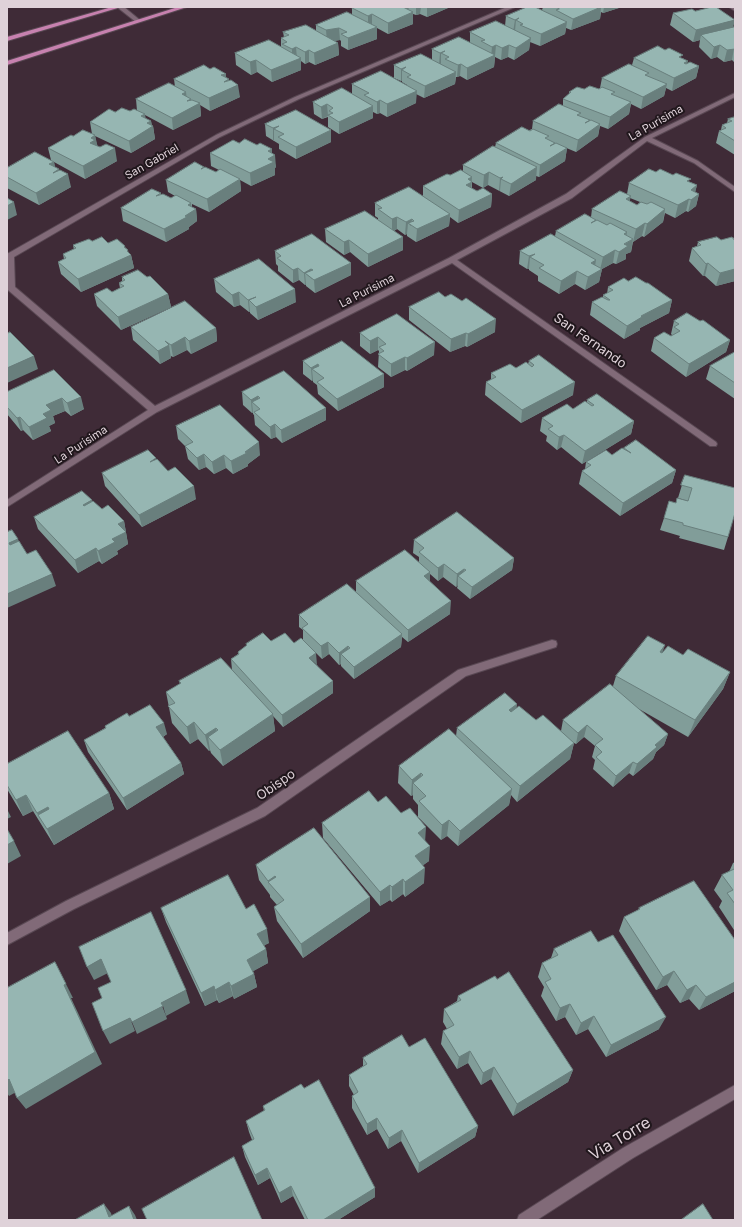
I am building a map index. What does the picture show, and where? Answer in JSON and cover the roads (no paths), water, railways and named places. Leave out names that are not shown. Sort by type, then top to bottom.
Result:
[{"type":"main road","points":[[7,39],[119,7]]},
{"type":"main road","points":[[7,63],[184,7]]},
{"type":"street","points":[[119,7],[138,21]]},
{"type":"street","name":"San Gabriel","points":[[154,410],[11,288],[10,256],[218,136],[298,98],[512,7]]},
{"type":"street","name":"La Purisima","points":[[7,504],[154,410],[452,260],[569,196],[647,138],[735,95]]},
{"type":"street","points":[[647,138],[696,162],[735,190]]},
{"type":"street","name":"San Fernando","points":[[452,260],[713,444]]},
{"type":"street","name":"Obispo","points":[[7,939],[70,905],[261,812],[462,673],[552,644]]},
{"type":"street","name":"Via Torre","points":[[524,1220],[628,1153],[735,1092]]}]
